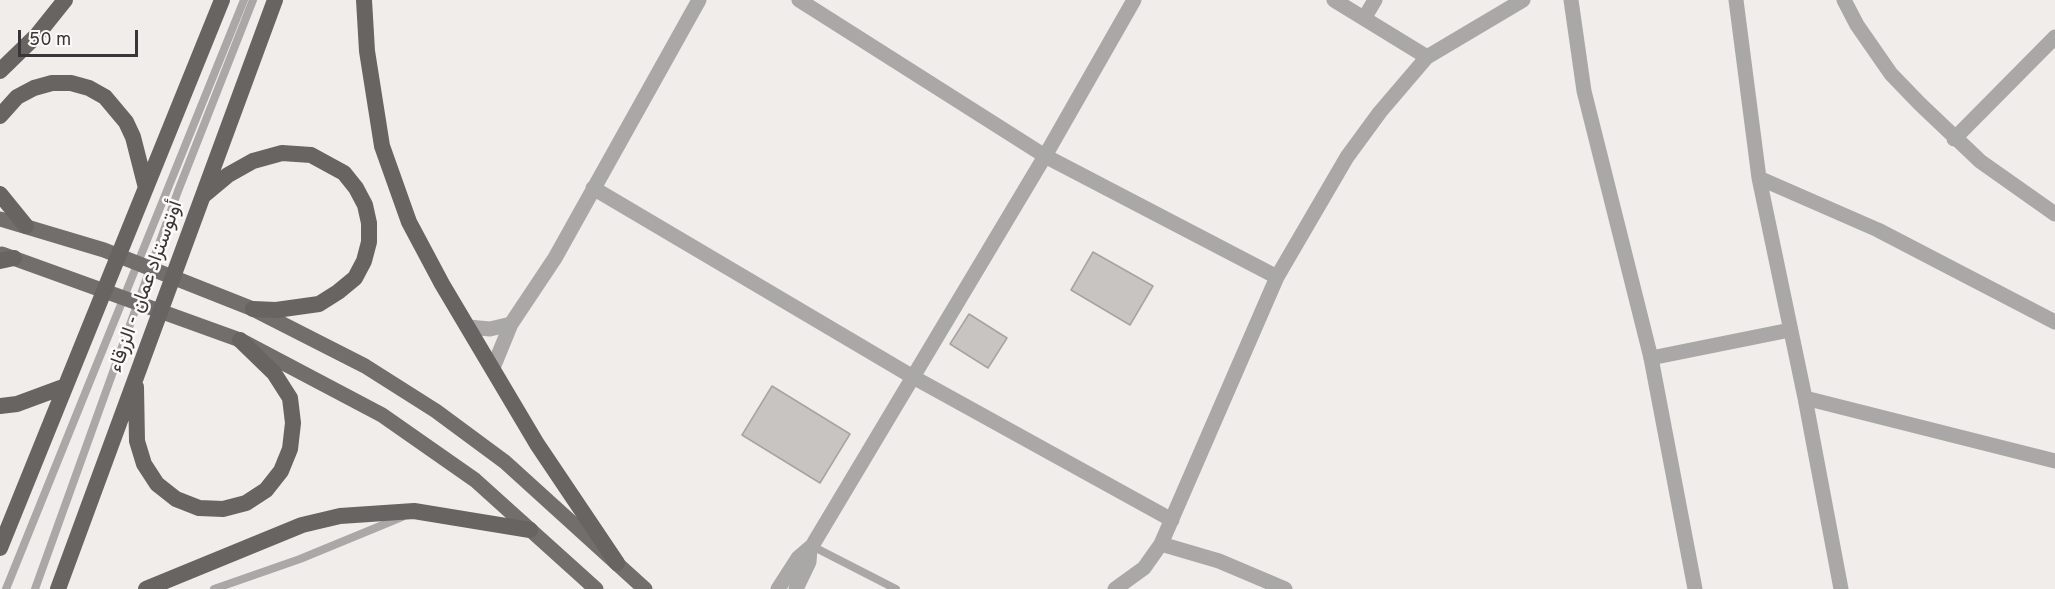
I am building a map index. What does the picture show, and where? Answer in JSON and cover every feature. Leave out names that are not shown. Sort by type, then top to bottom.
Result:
[{"type":"highway","points":[[0,71],[38,35],[65,0]]},
{"type":"highway","name":"أوتوستراد عمان - الزرقاء","points":[[0,548],[63,387],[222,0]]},
{"type":"highway","name":"أوتوستراد عمان - الزرقاء","points":[[58,589],[275,0]]},
{"type":"highway","points":[[364,0],[366,51],[382,146],[409,222],[537,444],[617,563]]},
{"type":"highway","points":[[0,116],[17,97],[34,88],[52,83],[71,83],[89,88],[105,97],[126,122],[133,137],[146,188]]},
{"type":"highway","points":[[203,196],[228,175],[253,161],[282,153],[311,155],[328,162],[344,173],[356,188],[365,205],[369,223],[369,242],[364,261],[355,278],[338,292],[319,303],[276,310],[253,309]]},
{"type":"highway","points":[[0,194],[26,226]]},
{"type":"highway","points":[[135,378],[137,441],[144,464],[157,484],[176,499],[199,508],[223,509],[246,503],[266,490],[281,471],[290,449],[293,423],[290,398],[274,373],[240,340]]},
{"type":"highway","points":[[0,406],[17,404],[63,387]]},
{"type":"highway","points":[[146,589],[302,525],[340,516],[414,511],[530,530]]},
{"type":"main road","points":[[0,219],[104,250],[253,309],[365,366],[436,411],[505,462],[645,589]]},
{"type":"main road","points":[[5,258],[89,285],[240,340],[382,415],[430,446],[475,480],[596,589]]},
{"type":"street","points":[[493,368],[511,324],[555,258],[699,0]]},
{"type":"street","points":[[799,0],[1046,156],[1277,277]]},
{"type":"street","points":[[778,589],[798,558],[811,547],[1046,156],[1134,0]]},
{"type":"street","points":[[1334,0],[1427,57]]},
{"type":"street","points":[[1365,17],[1375,0]]},
{"type":"street","points":[[1114,589],[1144,568],[1161,544],[1277,277],[1347,157],[1380,112],[1427,57],[1523,0]]},
{"type":"street","points":[[1571,0],[1584,91],[1651,358],[1695,589]]},
{"type":"street","points":[[1736,0],[1759,178],[1805,398],[1841,589]]},
{"type":"street","points":[[1844,0],[1857,25],[1891,74],[1954,139],[1980,161],[2055,214]]},
{"type":"street","points":[[1954,139],[2055,37]]},
{"type":"street","points":[[1759,178],[1878,230],[2055,322]]},
{"type":"street","points":[[593,189],[913,377],[1172,520]]},
{"type":"street","points":[[468,327],[490,329],[511,324]]},
{"type":"street","points":[[1651,358],[1790,330]]},
{"type":"street","points":[[1805,398],[2055,461]]},
{"type":"street","points":[[1161,544],[1220,561],[1285,589]]},
{"type":"street","points":[[796,589],[809,562],[811,547]]},
{"type":"lane","points":[[6,589],[244,0]]},
{"type":"lane","points":[[34,589],[178,190],[253,0]]},
{"type":"lane","points":[[214,589],[300,559],[414,511]]},
{"type":"lane","points":[[811,547],[896,589]]},
{"type":"building","points":[[1093,252],[1153,286],[1130,325],[1071,290]]},
{"type":"building","points":[[969,314],[1007,338],[988,368],[950,344]]},
{"type":"building","points":[[772,386],[850,434],[820,483],[742,435]]}]
